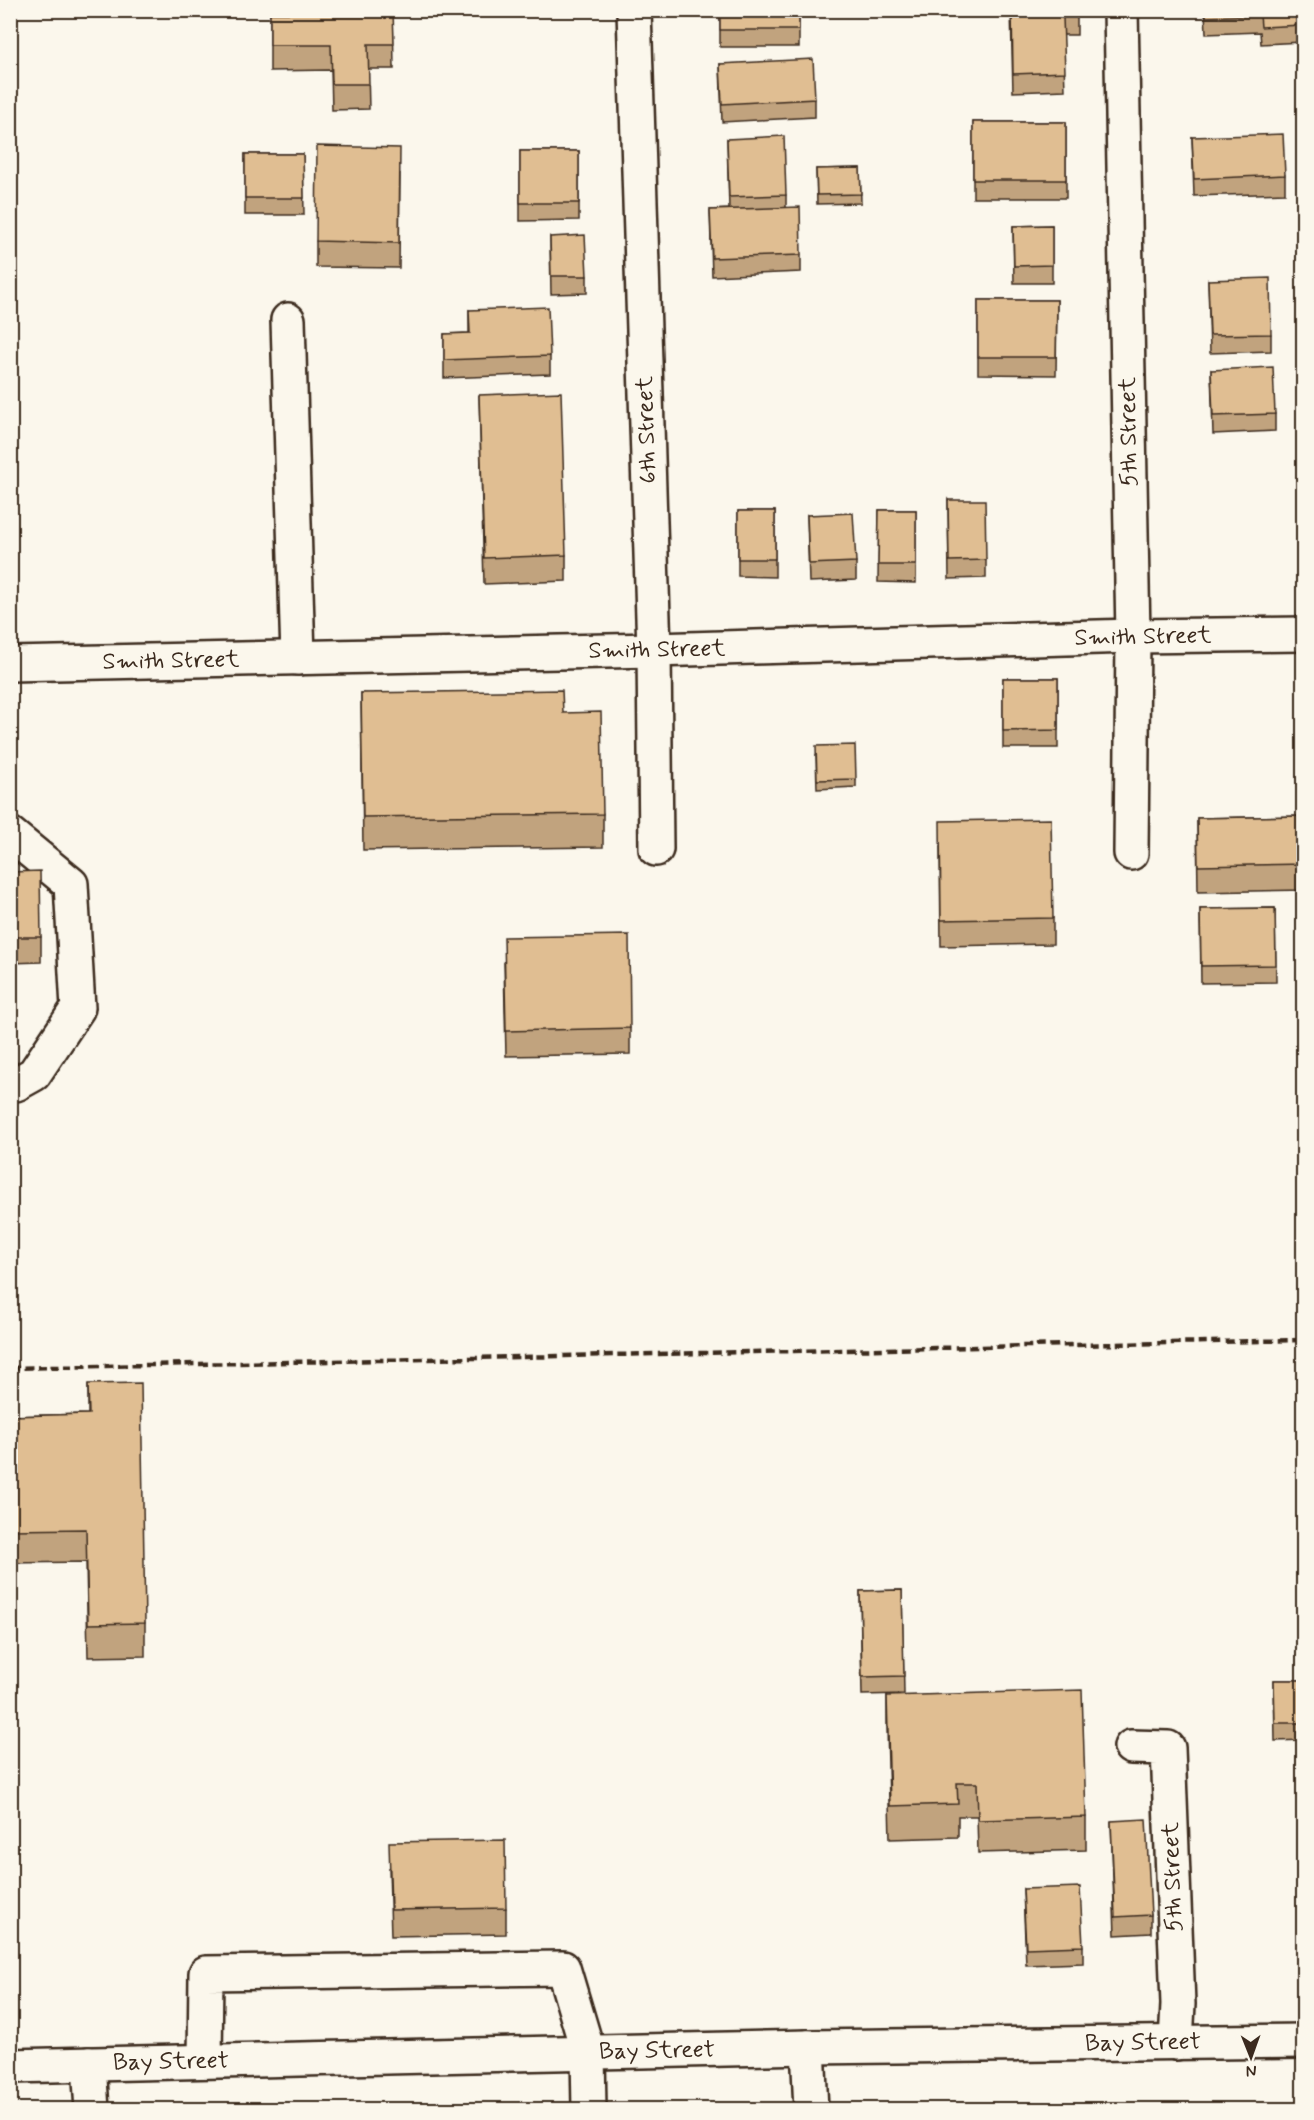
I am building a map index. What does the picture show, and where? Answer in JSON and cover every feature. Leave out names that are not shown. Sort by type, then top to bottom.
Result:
[{"type":"street","name":"6th Street","points":[[634,10],[654,650],[656,849]]},
{"type":"street","name":"5th Street","points":[[1121,10],[1133,636],[1131,853]]},
{"type":"street","points":[[288,320],[298,658]]},
{"type":"street","name":"Smith Street","points":[[10,664],[654,650],[1133,636],[1304,634]]},
{"type":"street","points":[[10,834],[70,884],[78,1008],[34,1074],[16,1084],[10,1084]]},
{"type":"street","name":"5th Street","points":[[1131,1747],[1168,1748],[1178,1992],[1176,2043]]},
{"type":"street","points":[[205,2061],[206,1973],[563,1968],[588,2052],[589,2109]]},
{"type":"street","name":"Bay Street","points":[[10,2066],[808,2047],[1304,2041]]},
{"type":"street","points":[[808,2047],[811,2109]]},
{"type":"street","points":[[89,2064],[92,2109]]},
{"type":"building","points":[[294,10],[393,10],[394,44],[368,44],[369,84],[332,84],[331,45],[270,45],[270,13],[294,13]]},
{"type":"building","points":[[720,10],[799,10],[799,30],[720,30]]},
{"type":"building","points":[[1012,10],[1077,10],[1077,17],[1063,17],[1065,72],[1013,74]]},
{"type":"building","points":[[1206,10],[1301,10],[1302,25],[1261,27],[1260,15],[1206,17]]},
{"type":"building","points":[[813,59],[815,99],[722,104],[720,64]]},
{"type":"building","points":[[973,122],[1066,122],[1066,180],[973,180]]},
{"type":"building","points":[[1283,134],[1285,175],[1194,179],[1192,137]]},
{"type":"building","points":[[784,136],[786,195],[729,197],[727,139]]},
{"type":"building","points":[[317,146],[400,148],[399,243],[316,241]]},
{"type":"building","points":[[520,151],[579,151],[579,203],[520,203]]},
{"type":"building","points":[[245,154],[303,154],[304,198],[245,198]]},
{"type":"building","points":[[860,168],[861,194],[817,195],[816,169]]},
{"type":"building","points":[[800,207],[801,255],[712,258],[710,210]]},
{"type":"building","points":[[1052,225],[1052,265],[1014,266],[1013,226]]},
{"type":"building","points":[[585,235],[587,276],[551,276],[550,237]]},
{"type":"building","points":[[1270,278],[1271,334],[1210,335],[1208,280]]},
{"type":"building","points":[[978,300],[1057,300],[1056,357],[978,357]]},
{"type":"building","points":[[548,307],[550,356],[444,360],[444,334],[470,333],[469,310]]},
{"type":"building","points":[[1273,367],[1275,414],[1213,416],[1211,370]]},
{"type":"building","points":[[561,392],[566,555],[484,558],[479,395]]},
{"type":"building","points":[[948,500],[985,500],[986,560],[949,561]]},
{"type":"building","points":[[879,510],[916,510],[916,565],[878,565]]},
{"type":"building","points":[[738,511],[775,511],[775,559],[738,559]]},
{"type":"building","points":[[853,513],[856,562],[809,564],[807,515]]},
{"type":"building","points":[[1003,678],[1058,678],[1058,730],[1003,731]]},
{"type":"building","points":[[562,690],[563,713],[601,712],[603,814],[363,817],[361,693]]},
{"type":"building","points":[[855,745],[856,779],[817,780],[816,746]]},
{"type":"building","points":[[1304,816],[1304,864],[1198,866],[1197,818]]},
{"type":"building","points":[[1051,819],[1053,918],[941,920],[940,821]]},
{"type":"building","points":[[40,871],[41,937],[10,937],[10,872]]},
{"type":"building","points":[[1275,908],[1276,965],[1201,966],[1200,909]]},
{"type":"building","points":[[629,935],[630,1028],[506,1031],[504,937]]},
{"type":"building","points":[[141,1383],[145,1623],[88,1624],[86,1529],[10,1530],[10,1416],[89,1414],[88,1384]]},
{"type":"building","points":[[902,1590],[904,1676],[862,1677],[860,1591]]},
{"type":"building","points":[[1274,1680],[1304,1680],[1304,1723],[1275,1723]]},
{"type":"building","points":[[1082,1690],[1086,1817],[978,1820],[977,1783],[957,1783],[958,1804],[890,1806],[887,1696]]},
{"type":"building","points":[[1146,1819],[1151,1915],[1115,1917],[1111,1821]]},
{"type":"building","points":[[505,1840],[506,1908],[391,1910],[389,1842]]},
{"type":"building","points":[[1080,1887],[1083,1946],[1026,1948],[1023,1889]]},
{"type":"railway","points":[[10,1368],[1304,1340]]}]
